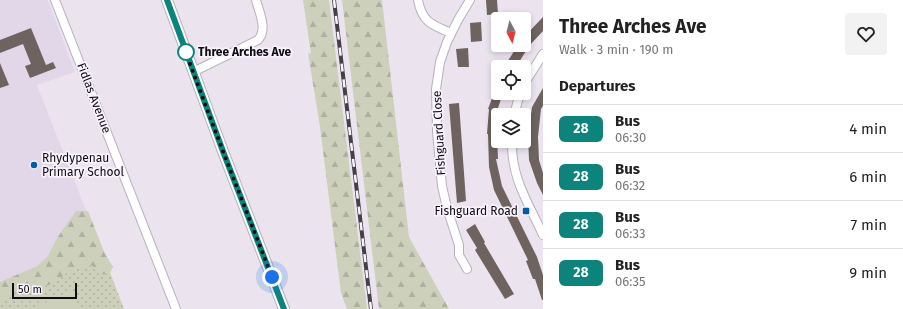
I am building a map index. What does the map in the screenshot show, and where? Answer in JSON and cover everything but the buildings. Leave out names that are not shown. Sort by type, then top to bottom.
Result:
[{"type":"street","name":"Fidlas Avenue","points":[[55,0],[176,309]]},
{"type":"street","points":[[167,0],[224,154],[284,309]]},
{"type":"street","points":[[193,72],[258,40],[261,37],[263,28],[256,0]]},
{"type":"street","points":[[418,0],[422,14],[426,19],[436,26],[451,33]]},
{"type":"street","name":"Fishguard Close","points":[[468,268],[460,255],[459,245],[444,196],[437,131],[436,89],[438,71],[444,50],[451,33],[470,0]]},
{"type":"street","points":[[531,73],[543,54]]},
{"type":"street","points":[[512,148],[512,160],[516,179],[543,235]]},
{"type":"shaded area","name":"Rhydypenau Primary School","points":[[0,0],[48,0],[75,72],[37,85],[100,246],[0,288]]},
{"type":"green space","points":[[303,0],[329,0],[367,309],[347,309],[341,293],[320,127],[308,53],[311,54]]},
{"type":"green space","points":[[342,0],[382,0],[409,237],[449,309],[379,309]]},
{"type":"green space","points":[[76,211],[88,211],[105,254],[113,267],[110,273],[99,275],[97,270],[91,265],[70,271],[49,285],[23,290],[0,301],[0,282],[37,266],[48,256],[57,238]]},
{"type":"green space","points":[[100,246],[124,309],[0,309],[0,288]]},
{"type":"green space","points":[[72,291],[80,309],[30,309]]},
{"type":"railway","points":[[334,0],[371,309]]},
{"type":"bus line","name":"28","points":[[167,0],[224,154],[284,309]]},
{"type":"place","name":"Three Arches Ave","points":[[186,52]]},
{"type":"place","name":"Rhydypenau Primary School","points":[[34,165]]},
{"type":"place","name":"Fishguard Road","points":[[526,211]]},
{"type":"route","points":[[186,52],[184,48],[272,277]]}]
